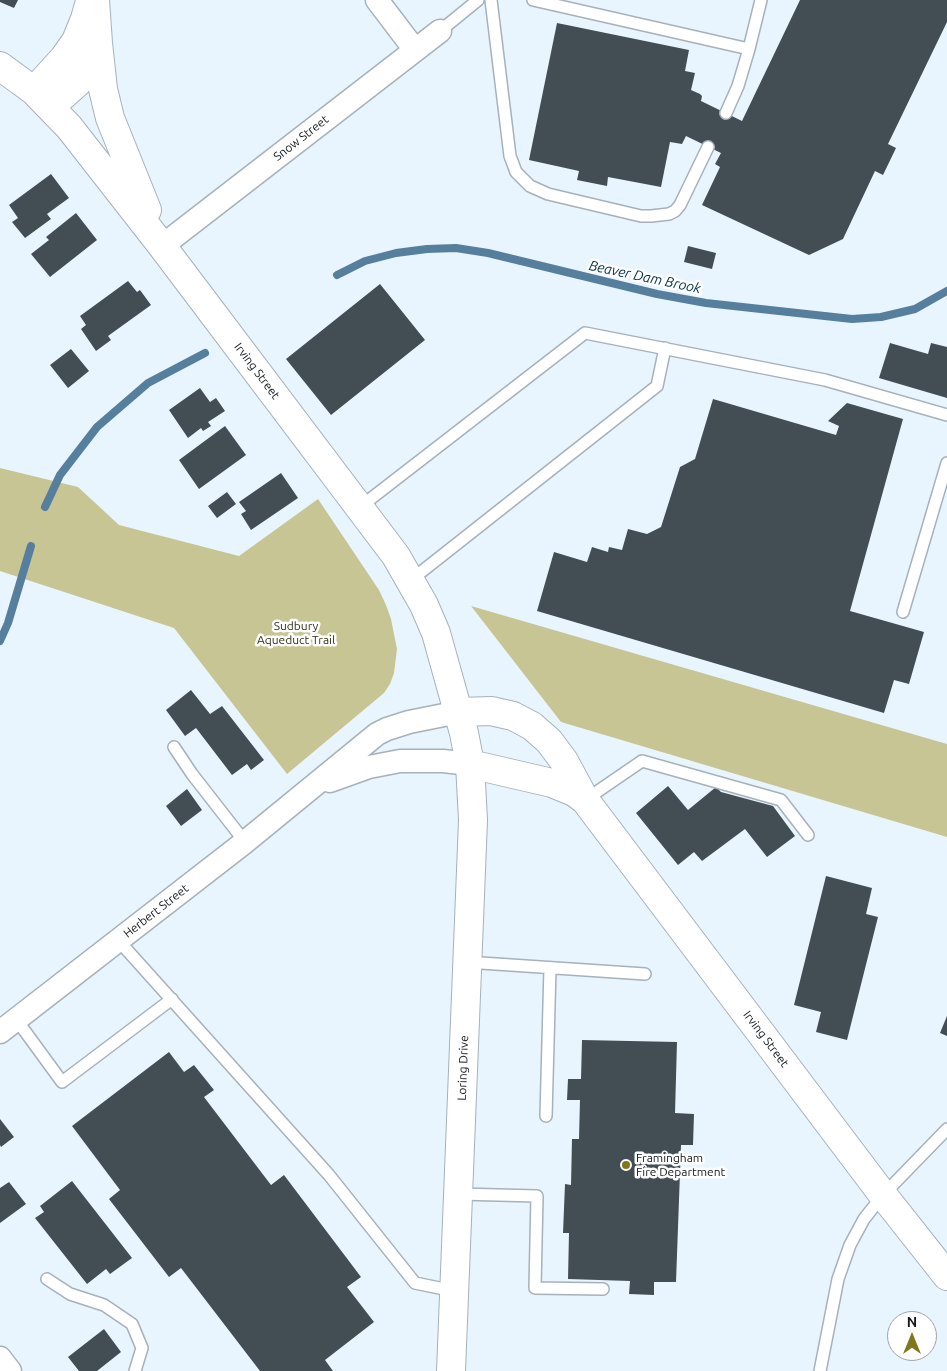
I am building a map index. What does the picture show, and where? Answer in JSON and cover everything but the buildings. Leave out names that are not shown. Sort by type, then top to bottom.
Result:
[{"type":"street","points":[[42,99],[64,58],[76,41],[90,0]]},
{"type":"street","points":[[95,0],[103,89],[110,118],[162,246]]},
{"type":"street","points":[[377,0],[415,50]]},
{"type":"street","name":"Snow Street","points":[[162,246],[440,31]]},
{"type":"street","points":[[42,99],[84,76],[94,60],[98,43]]},
{"type":"street","name":"Irving Street","points":[[0,66],[42,99],[77,136],[396,556],[424,605],[436,633],[459,712],[470,764],[552,783],[574,792],[586,800]]},
{"type":"street","name":"Irving Street","points":[[459,712],[491,711],[512,716],[532,726],[556,750],[586,800],[883,1195],[947,1276]]},
{"type":"street","name":"Herbert Street","points":[[8,1026],[311,790],[367,741],[387,729],[409,722],[459,712]]},
{"type":"street","name":"Herbert Street","points":[[311,790],[340,776],[406,760],[470,764]]},
{"type":"street","name":"Loring Drive","points":[[452,1371],[466,962],[473,820],[470,764]]},
{"type":"street","points":[[0,1358],[10,1371]]},
{"type":"lane","points":[[440,31],[478,0]]},
{"type":"lane","points":[[491,0],[510,156],[516,172],[530,186],[548,194],[641,216],[669,214],[680,205],[708,147]]},
{"type":"lane","points":[[533,0],[559,6],[581,5],[749,49]]},
{"type":"lane","points":[[726,113],[738,86],[760,0]]},
{"type":"lane","points":[[360,507],[585,333],[825,380],[947,415]]},
{"type":"lane","points":[[411,580],[657,386],[665,348]]},
{"type":"lane","points":[[903,612],[947,463]]},
{"type":"lane","points":[[174,747],[192,774],[245,842]]},
{"type":"lane","points":[[586,800],[642,761],[781,800],[808,835]]},
{"type":"lane","points":[[118,940],[329,1175],[415,1283],[455,1291]]},
{"type":"lane","points":[[466,962],[645,974]]},
{"type":"lane","points":[[546,1116],[550,968]]},
{"type":"lane","points":[[8,1026],[62,1082],[172,999]]},
{"type":"lane","points":[[820,1371],[838,1279],[847,1253],[864,1220],[883,1195],[945,1134]]},
{"type":"lane","points":[[459,1194],[538,1196],[535,1288],[603,1289]]},
{"type":"lane","points":[[47,1279],[70,1294],[104,1305],[132,1324],[142,1348],[135,1371]]},
{"type":"green space","name":"Sudbury Aqueduct Trail","points":[[0,468],[78,487],[119,525],[239,556],[318,499],[379,590],[386,605],[397,649],[394,673],[390,684],[384,693],[287,774],[174,628],[0,571]]},
{"type":"green space","points":[[471,606],[947,744],[947,837],[561,722]]},
{"type":"waterway","name":"Beaver Dam Brook","points":[[337,275],[365,261],[396,253],[456,248],[488,253],[657,294],[706,303],[852,319],[881,317],[915,309],[947,291]]},
{"type":"waterway","name":"Beaver Dam Brook","points":[[45,507],[60,475],[97,427],[148,383],[205,353]]},
{"type":"waterway","name":"Beaver Dam Brook","points":[[0,641],[8,623],[31,546]]},
{"type":"place","name":"Framingham Fire Department","points":[[626,1165]]}]
